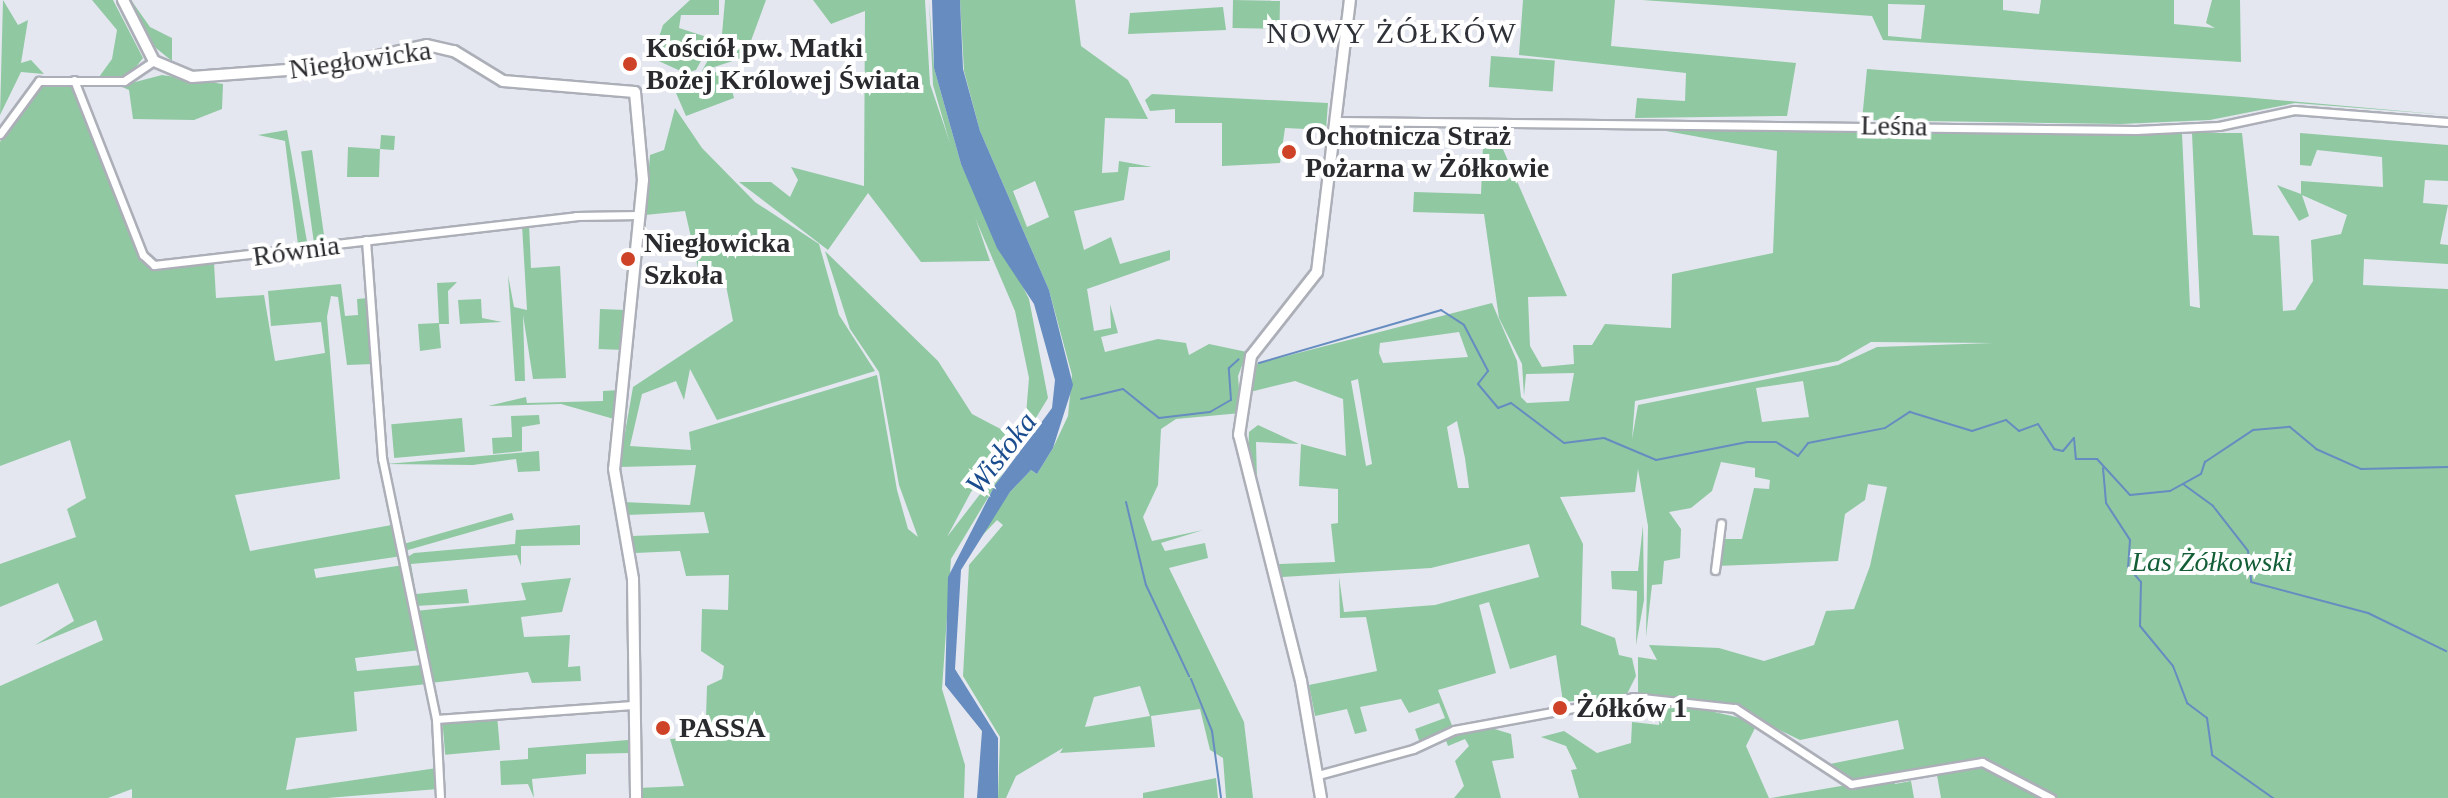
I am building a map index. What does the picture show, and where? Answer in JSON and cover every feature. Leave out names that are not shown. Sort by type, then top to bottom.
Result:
[{"type":"street","points":[[0,134],[32,85],[74,80],[127,80],[154,61],[123,0]]},
{"type":"street","points":[[1321,798],[1301,681],[1240,453],[1248,365],[1317,272],[1350,0]]},
{"type":"street","name":"Niegłowicka","points":[[154,61],[184,75],[216,78],[328,67],[427,45],[454,51],[503,81],[628,88],[639,103],[640,215],[614,467],[633,579],[636,798]]},
{"type":"street","name":"Równia","points":[[74,80],[151,264],[366,240],[640,215]]},
{"type":"street","name":"Leśna","points":[[1337,121],[2136,130],[2219,126],[2294,110],[2448,122]]},
{"type":"street","points":[[366,240],[382,458],[436,719],[440,798]]},
{"type":"street","points":[[1715,570],[1721,523]]},
{"type":"street","points":[[1318,775],[1454,730],[1633,697],[1735,708],[1851,784],[1982,762],[2051,798]]},
{"type":"street","points":[[436,719],[633,705]]},
{"type":"green space","points":[[3,0],[18,25],[28,20],[21,63],[31,60],[44,74],[21,72],[0,115]]},
{"type":"green space","points":[[92,0],[113,0],[143,58],[128,77],[99,77],[112,59],[117,30]]},
{"type":"green space","points":[[131,0],[150,27],[172,38],[172,61],[151,44]]},
{"type":"green space","points":[[690,0],[719,0],[719,15],[681,15],[679,28],[713,39],[696,70],[685,73],[652,58],[663,25]]},
{"type":"green space","points":[[725,0],[766,0],[745,57],[702,71],[722,34]]},
{"type":"green space","points":[[813,0],[925,0],[930,84],[990,261],[921,262],[868,193],[828,250],[739,182],[771,182],[790,197],[798,180],[791,167],[864,186],[865,11],[831,24]]},
{"type":"green space","points":[[929,0],[934,68],[961,164],[1029,299],[1048,398],[951,559],[942,689],[965,765],[964,798],[639,798],[638,788],[684,786],[670,739],[730,734],[729,726],[697,723],[706,718],[707,686],[722,679],[724,666],[701,651],[702,609],[728,610],[729,575],[686,576],[680,551],[635,553],[632,536],[709,533],[704,512],[626,515],[623,502],[690,505],[696,465],[619,467],[633,387],[733,321],[724,275],[699,272],[685,211],[645,215],[650,155],[664,150],[675,108],[702,148],[755,202],[819,244],[839,315],[875,371],[717,420],[690,369],[684,400],[676,381],[642,394],[630,446],[691,450],[689,432],[877,375],[897,490],[908,529],[918,537],[899,485],[879,372],[850,329],[825,251],[938,361],[972,414],[1014,436],[971,492],[947,537],[1004,463],[1026,415],[1029,378],[1015,311],[964,192],[933,85]]},
{"type":"green space","points":[[960,0],[1075,0],[1081,46],[1128,80],[1148,119],[1105,118],[1102,173],[1118,172],[1119,161],[1152,167],[1129,167],[1124,200],[1074,211],[1084,250],[1111,237],[1120,264],[1170,250],[1170,260],[1087,289],[1094,331],[1111,328],[1110,304],[1118,333],[1101,337],[1105,352],[1158,339],[1186,343],[1189,355],[1209,344],[1247,352],[1238,376],[1241,413],[1176,419],[1161,429],[1158,485],[1143,517],[1152,541],[1203,530],[1161,543],[1165,551],[1205,543],[1208,558],[1169,568],[1244,722],[1253,798],[1226,798],[1223,758],[1210,750],[1200,709],[1151,716],[1155,747],[1060,753],[1063,748],[1016,776],[1006,798],[998,798],[1000,737],[963,676],[969,565],[1003,525],[997,520],[976,542],[1010,492],[1031,470],[1037,474],[1053,448],[1068,416],[1072,375],[1049,290],[980,131],[964,71]],"holes":[[[1035,181],[1049,217],[1027,227],[1013,191]],[[1140,686],[1150,716],[1085,727],[1094,697]]]},
{"type":"green space","points":[[1233,0],[1280,1],[1280,29],[1233,28]]},
{"type":"green space","points":[[1523,0],[1615,0],[1611,46],[1796,63],[1787,116],[1635,118],[1637,98],[1685,101],[1686,73],[1519,55]]},
{"type":"green space","points":[[1642,0],[2003,0],[2003,10],[2039,14],[2041,0],[2174,0],[2174,24],[2215,28],[2206,23],[2212,0],[2240,0],[2241,62],[1883,40],[1872,16]],"holes":[[[1888,4],[1925,5],[1921,39],[1888,36]]]},
{"type":"green space","points":[[1223,7],[1226,30],[1128,34],[1130,13]]},
{"type":"green space","points":[[1491,56],[1555,60],[1553,91],[1489,87]]},
{"type":"green space","points":[[726,69],[734,98],[686,116],[673,86]]},
{"type":"green space","points":[[1867,69],[2448,115],[2295,103],[2210,120],[2121,124],[1862,120]]},
{"type":"green space","points":[[162,75],[223,84],[222,109],[194,120],[133,119],[129,90],[120,86]]},
{"type":"green space","points":[[72,82],[140,251],[154,267],[214,263],[216,298],[264,295],[275,361],[325,353],[321,322],[271,326],[268,291],[341,284],[345,316],[358,315],[357,299],[368,298],[373,364],[347,365],[338,297],[331,296],[327,317],[340,479],[235,495],[250,551],[397,524],[402,556],[314,569],[316,578],[404,565],[420,650],[355,658],[357,671],[422,665],[427,684],[354,692],[357,731],[296,738],[286,790],[437,768],[438,789],[327,798],[132,798],[132,789],[108,798],[0,798],[0,686],[103,640],[96,620],[35,645],[74,621],[58,583],[0,607],[0,564],[76,537],[67,509],[86,498],[70,440],[0,466],[0,142],[36,86]]},
{"type":"green space","points":[[1152,94],[1328,103],[1326,130],[1285,128],[1280,163],[1222,166],[1222,123],[1175,123],[1175,109],[1150,111],[1145,100]]},
{"type":"green space","name":"Las Żółkowski","points":[[1711,128],[2182,133],[2190,306],[2200,308],[2192,133],[2242,133],[2253,235],[2279,236],[2283,311],[2295,310],[2313,281],[2311,240],[2341,234],[2347,215],[2302,195],[2309,216],[2299,221],[2277,185],[2301,194],[2301,181],[2383,187],[2382,157],[2317,150],[2311,166],[2300,165],[2300,133],[2448,145],[2448,181],[2425,180],[2423,203],[2448,205],[2440,244],[2448,245],[2448,264],[2364,259],[2363,285],[2448,289],[2448,798],[1941,798],[1937,775],[1978,759],[1850,782],[1825,765],[1904,749],[1898,720],[1800,740],[1727,704],[1638,696],[1638,657],[1657,660],[1649,645],[1719,648],[1764,661],[1814,645],[1826,611],[1854,609],[1870,566],[1887,487],[1868,484],[1865,500],[1845,514],[1838,561],[1716,566],[1719,539],[1742,539],[1754,488],[1769,489],[1770,480],[1755,477],[1755,468],[1721,462],[1712,491],[1691,508],[1669,512],[1681,529],[1680,558],[1664,561],[1662,584],[1652,585],[1646,637],[1648,526],[1638,469],[1635,492],[1560,497],[1583,544],[1581,625],[1615,638],[1619,655],[1632,658],[1636,676],[1626,696],[1563,702],[1556,655],[1510,669],[1489,602],[1479,605],[1496,673],[1438,690],[1453,728],[1420,743],[1415,729],[1445,718],[1439,703],[1409,713],[1401,699],[1360,707],[1367,731],[1355,734],[1347,709],[1315,716],[1309,685],[1377,671],[1366,617],[1340,618],[1339,577],[1344,612],[1435,605],[1539,577],[1529,544],[1431,568],[1282,577],[1279,564],[1335,562],[1331,524],[1338,523],[1338,489],[1299,486],[1301,444],[1346,456],[1343,399],[1295,381],[1250,392],[1255,364],[1492,303],[1517,361],[1521,397],[1527,403],[1569,401],[1574,373],[1526,374],[1524,396],[1522,364],[1499,318],[1484,214],[1413,212],[1414,192],[1481,194],[1483,146],[1502,147],[1567,296],[1528,297],[1530,346],[1542,367],[1574,364],[1573,345],[1592,345],[1605,324],[1671,328],[1672,274],[1773,253],[1777,151],[1666,131]],"holes":[[[1459,332],[1468,357],[1383,363],[1379,353],[1380,343]],[[1871,342],[1993,343],[1877,347],[1838,365],[1638,405],[1632,439],[1635,401],[1838,361]],[[1358,379],[1372,464],[1366,466],[1351,381]],[[1803,381],[1809,417],[1762,422],[1756,388]],[[1457,421],[1469,488],[1458,488],[1447,427]]]},
{"type":"green space","points":[[287,130],[308,247],[205,256],[298,245],[285,141],[258,135]]},
{"type":"green space","points":[[381,135],[395,136],[394,150],[380,149]]},
{"type":"green space","points":[[348,147],[380,149],[379,177],[347,177]]},
{"type":"green space","points":[[312,150],[325,244],[314,246],[301,152]]},
{"type":"green space","points":[[529,224],[531,268],[560,266],[566,378],[533,379],[523,315],[525,381],[515,381],[508,275],[514,307],[527,310],[522,225]]},
{"type":"green space","points":[[457,282],[448,291],[449,324],[439,324],[441,348],[420,351],[418,324],[439,323],[437,283]]},
{"type":"green space","points":[[481,299],[482,318],[502,322],[460,324],[458,300]]},
{"type":"green space","points":[[600,309],[626,310],[625,350],[599,349]]},
{"type":"green space","points":[[620,390],[614,419],[561,404],[488,406],[526,397],[527,403],[603,401],[603,391]]},
{"type":"green space","points":[[539,415],[540,424],[522,427],[522,451],[493,454],[492,438],[512,437],[511,416]]},
{"type":"green space","points":[[462,418],[465,452],[394,458],[391,424]]},
{"type":"green space","points":[[1258,425],[1299,444],[1256,442],[1257,480],[1248,457],[1249,432]]},
{"type":"green space","points":[[539,451],[540,471],[518,472],[516,459],[473,465],[386,464]]},
{"type":"green space","points":[[512,513],[514,520],[406,551],[404,544]]},
{"type":"green space","points":[[580,525],[580,545],[521,546],[521,566],[517,555],[411,564],[416,594],[467,589],[469,603],[415,606],[406,558],[414,553],[515,544],[516,530]]},
{"type":"green space","points":[[1643,525],[1644,600],[1636,645],[1637,591],[1612,589],[1611,571],[1638,571]]},
{"type":"green space","points":[[571,578],[562,612],[521,617],[524,637],[570,635],[568,667],[580,666],[581,681],[532,683],[528,672],[430,683],[415,611],[526,600],[521,583]]},
{"type":"green space","points":[[1662,700],[1758,722],[1746,746],[1769,798],[1579,798],[1571,770],[1577,769],[1566,746],[1541,737],[1564,731],[1597,753],[1631,743],[1632,722],[1659,725]]},
{"type":"green space","points":[[497,715],[500,750],[445,755],[442,720]]},
{"type":"green space","points":[[1488,727],[1511,734],[1514,758],[1492,761],[1501,798],[1454,798],[1464,786],[1455,761],[1469,746],[1465,739],[1448,746],[1445,738]]},
{"type":"green space","points":[[628,740],[629,753],[586,754],[586,774],[532,779],[534,798],[528,784],[501,785],[500,761],[528,759],[528,748]]},
{"type":"green space","points":[[1894,777],[1895,784],[1911,781],[1914,798],[1771,798]]},
{"type":"green space","points":[[1216,778],[1218,798],[1143,798],[1143,793]]},
{"type":"water","points":[[932,0],[960,0],[963,69],[980,131],[1049,290],[1073,385],[1053,448],[1037,474],[1031,470],[1010,492],[961,570],[955,669],[998,738],[998,798],[977,798],[982,731],[945,685],[948,577],[995,485],[1052,408],[1055,380],[1034,304],[997,248],[961,164],[934,68]]},
{"type":"waterway","points":[[1259,363],[1441,310],[1464,325],[1488,371],[1478,384],[1498,408],[1511,403],[1564,443],[1604,438],[1656,460],[1747,442],[1776,442],[1798,456],[1808,443],[1885,428],[1910,412],[1972,431],[2006,420],[2019,431],[2038,424],[2054,449],[2063,451],[2074,438],[2076,459],[2097,459],[2130,495],[2170,491],[2201,474],[2205,462],[2253,430],[2290,427],[2316,449],[2361,469],[2448,467]]},
{"type":"waterway","points":[[1081,399],[1123,389],[1159,418],[1210,412],[1231,400],[1229,368],[1239,359]]},
{"type":"waterway","points":[[2103,468],[2106,503],[2130,540],[2128,567],[2141,582],[2140,626],[2173,666],[2187,703],[2207,718],[2212,755],[2273,798]]},
{"type":"waterway","points":[[2183,484],[2213,506],[2248,551],[2251,582],[2368,613],[2446,651]]},
{"type":"waterway","points":[[1126,502],[1146,585],[1189,676]]},
{"type":"waterway","points":[[1191,679],[1212,731],[1221,798]]},
{"type":"place","name":"Kościół pw. Matki Bożej Królowej Świata","points":[[630,64]]},
{"type":"place","name":"Ochotnicza Straż Pożarna w Żółkowie","points":[[1289,152]]},
{"type":"place","name":"Niegłowicka Szkoła","points":[[628,259]]},
{"type":"place","name":"Żółków 1","points":[[1560,708]]},
{"type":"place","name":"PASSA","points":[[663,728]]},
{"type":"district","name":"NOWY ŻÓŁKÓW","points":[[1392,33]]},
{"type":"water label","name":"Wisłoka","points":[[1001,453]]}]
